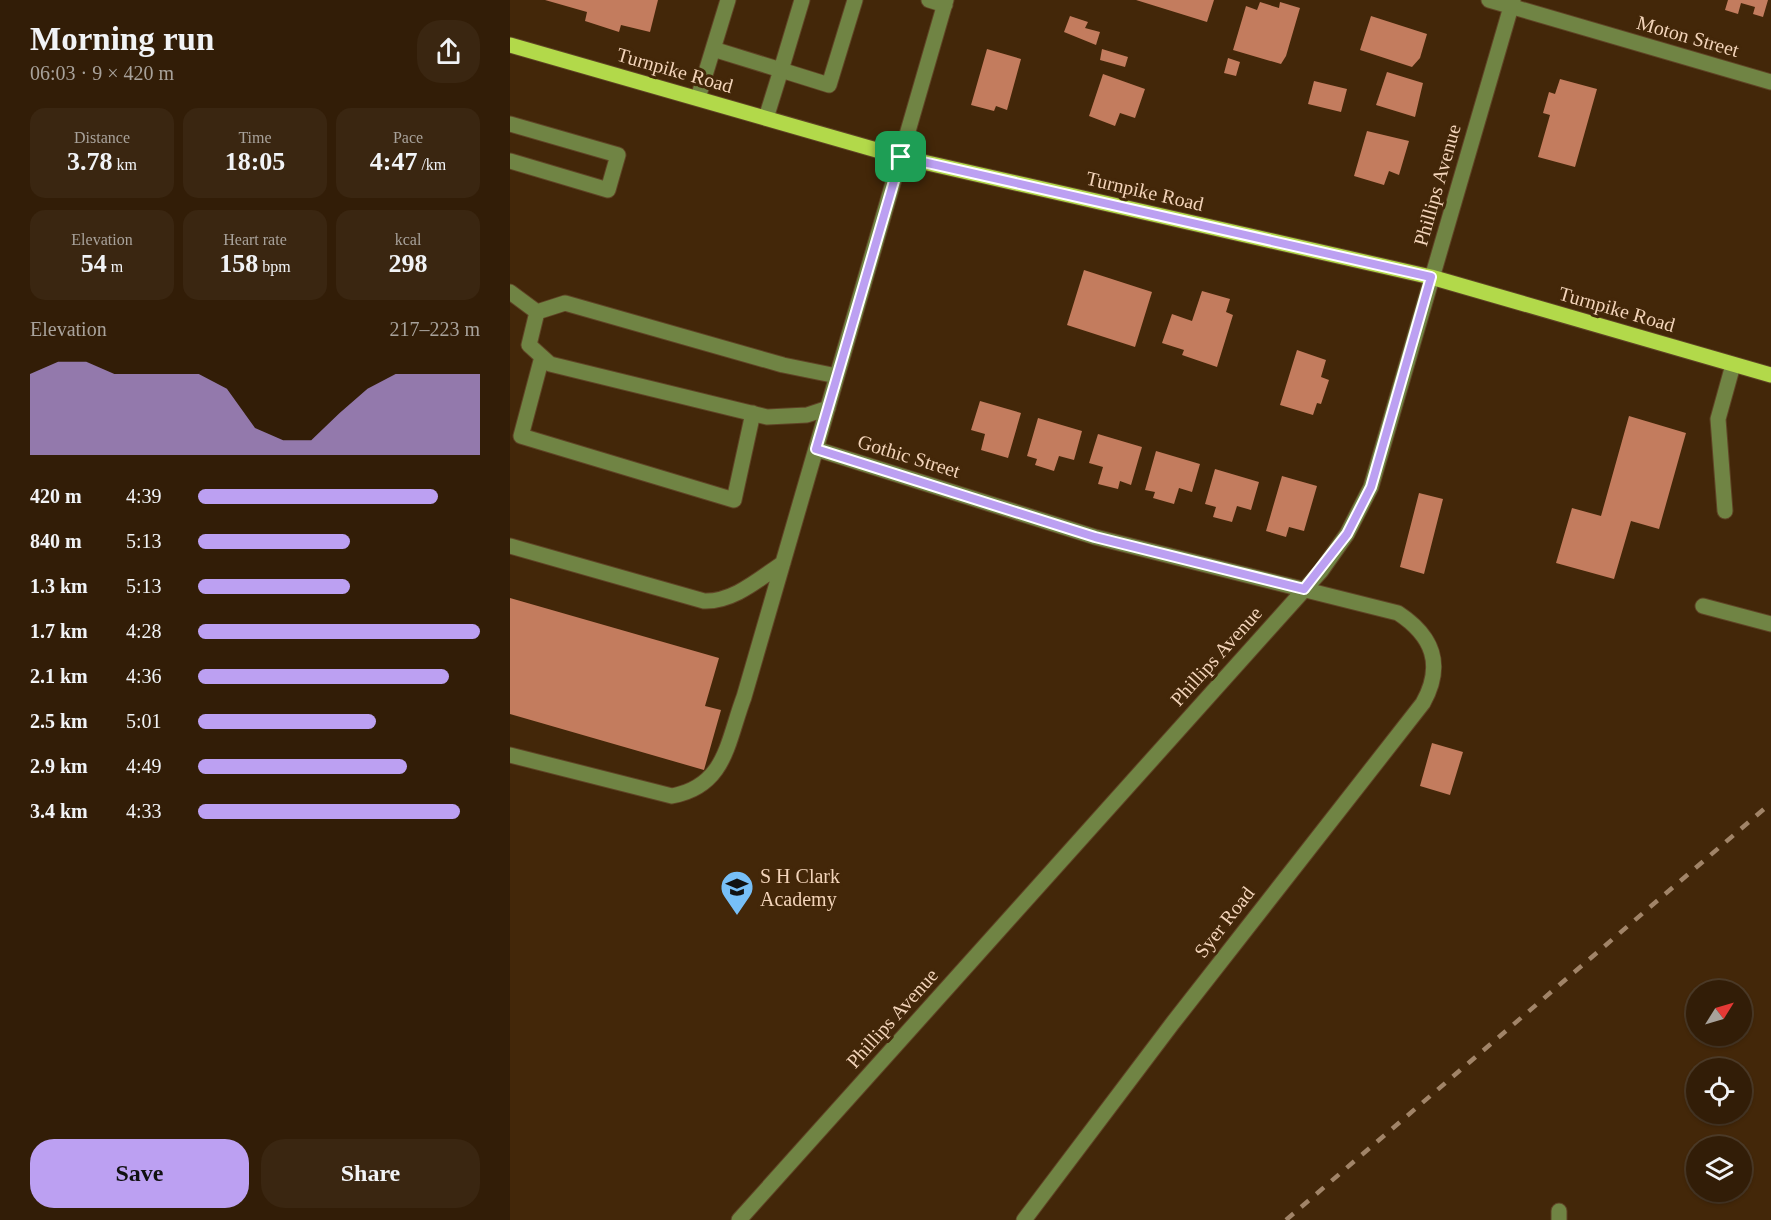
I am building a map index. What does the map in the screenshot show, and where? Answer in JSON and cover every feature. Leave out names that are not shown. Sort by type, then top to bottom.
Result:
[{"type":"main road","name":"Turnpike Road","points":[[511,48],[698,98],[901,157],[1431,277],[1771,375]]},
{"type":"street","points":[[698,98],[728,0]]},
{"type":"street","points":[[766,118],[802,0]]},
{"type":"street","points":[[713,49],[829,85],[855,0]]},
{"type":"street","points":[[510,755],[663,795],[690,793],[706,783],[717,769],[744,697],[945,3],[929,0]]},
{"type":"street","name":"Moton Street","points":[[1489,0],[1512,3],[1771,82]]},
{"type":"street","name":"Phillips Avenue","points":[[739,1220],[1304,589],[1347,534],[1371,487],[1512,3]]},
{"type":"street","points":[[510,124],[618,155],[608,190],[510,161]]},
{"type":"street","points":[[510,292],[537,312]]},
{"type":"street","points":[[537,312],[565,303],[783,365],[837,376]]},
{"type":"street","points":[[537,312],[529,345],[550,364],[767,417],[807,415],[828,408]]},
{"type":"street","points":[[542,357],[521,436],[734,500],[753,413]]},
{"type":"street","points":[[1725,511],[1718,419],[1733,365]]},
{"type":"street","name":"Gothic Street","points":[[816,449],[1095,537],[1398,613],[1415,624],[1428,643]]},
{"type":"street","points":[[510,546],[704,601],[731,596],[783,563]]},
{"type":"street","points":[[1703,606],[1771,624]]},
{"type":"street","name":"Syer Road","points":[[1024,1220],[1179,1014],[1423,703],[1434,674],[1434,658],[1428,643]]},
{"type":"building","points":[[545,0],[658,0],[650,32],[621,25],[619,32],[585,21],[587,12]]},
{"type":"building","points":[[1136,0],[1214,0],[1207,22]]},
{"type":"building","points":[[1728,0],[1768,0],[1763,17],[1753,14],[1755,7],[1741,3],[1738,14],[1725,10]]},
{"type":"building","points":[[1260,2],[1279,8],[1280,2],[1300,8],[1286,56],[1281,64],[1233,50],[1246,6],[1257,10]]},
{"type":"building","points":[[1070,16],[1088,22],[1085,28],[1100,32],[1096,45],[1064,32]]},
{"type":"building","points":[[1371,16],[1427,34],[1420,58],[1412,67],[1360,50]]},
{"type":"building","points":[[987,49],[1021,59],[1007,110],[996,106],[994,111],[971,105]]},
{"type":"building","points":[[1102,49],[1128,57],[1125,67],[1100,60]]},
{"type":"building","points":[[1228,58],[1240,62],[1236,76],[1224,73]]},
{"type":"building","points":[[1387,72],[1423,83],[1415,117],[1376,105]]},
{"type":"building","points":[[1103,74],[1145,89],[1135,118],[1120,113],[1115,126],[1089,116]]},
{"type":"building","points":[[1560,79],[1597,89],[1575,167],[1538,157],[1550,115],[1543,113],[1549,92],[1555,94]]},
{"type":"building","points":[[1314,81],[1347,89],[1341,112],[1308,104]]},
{"type":"building","points":[[1367,131],[1409,141],[1399,175],[1389,171],[1384,185],[1354,176]]},
{"type":"building","points":[[1084,270],[1152,292],[1135,347],[1067,325]]},
{"type":"building","points":[[1202,291],[1230,299],[1226,312],[1233,315],[1217,367],[1182,355],[1184,350],[1162,343],[1172,314],[1192,321]]},
{"type":"building","points":[[1297,350],[1326,360],[1321,377],[1329,380],[1321,404],[1317,403],[1313,415],[1280,405]]},
{"type":"building","points":[[980,401],[1021,413],[1008,458],[981,450],[985,434],[971,430]]},
{"type":"building","points":[[1629,416],[1686,433],[1659,529],[1631,521],[1614,579],[1556,563],[1572,508],[1601,516]]},
{"type":"building","points":[[1038,418],[1082,431],[1074,460],[1059,456],[1054,471],[1035,465],[1037,459],[1027,456]]},
{"type":"building","points":[[1098,434],[1142,447],[1131,485],[1120,481],[1118,489],[1098,484],[1103,467],[1089,463]]},
{"type":"building","points":[[1156,451],[1200,464],[1192,492],[1179,488],[1174,504],[1153,498],[1155,492],[1145,490]]},
{"type":"building","points":[[1215,469],[1259,482],[1251,510],[1237,506],[1232,522],[1213,517],[1216,507],[1205,504]]},
{"type":"building","points":[[1282,476],[1317,486],[1304,531],[1289,527],[1286,537],[1266,531]]},
{"type":"building","points":[[1419,493],[1443,499],[1424,574],[1400,567]]},
{"type":"building","points":[[510,598],[719,658],[705,706],[721,710],[704,770],[510,714]]},
{"type":"building","points":[[1432,743],[1463,752],[1450,795],[1420,786]]},
{"type":"railway","points":[[1286,1220],[1771,803]]},
{"type":"place","name":"S H Clark Academy","points":[[737,916]]},
{"type":"route","points":[[901,157],[1431,277],[1371,487],[1347,534],[1321,571],[1304,589],[1095,537],[816,449],[901,157]]}]
